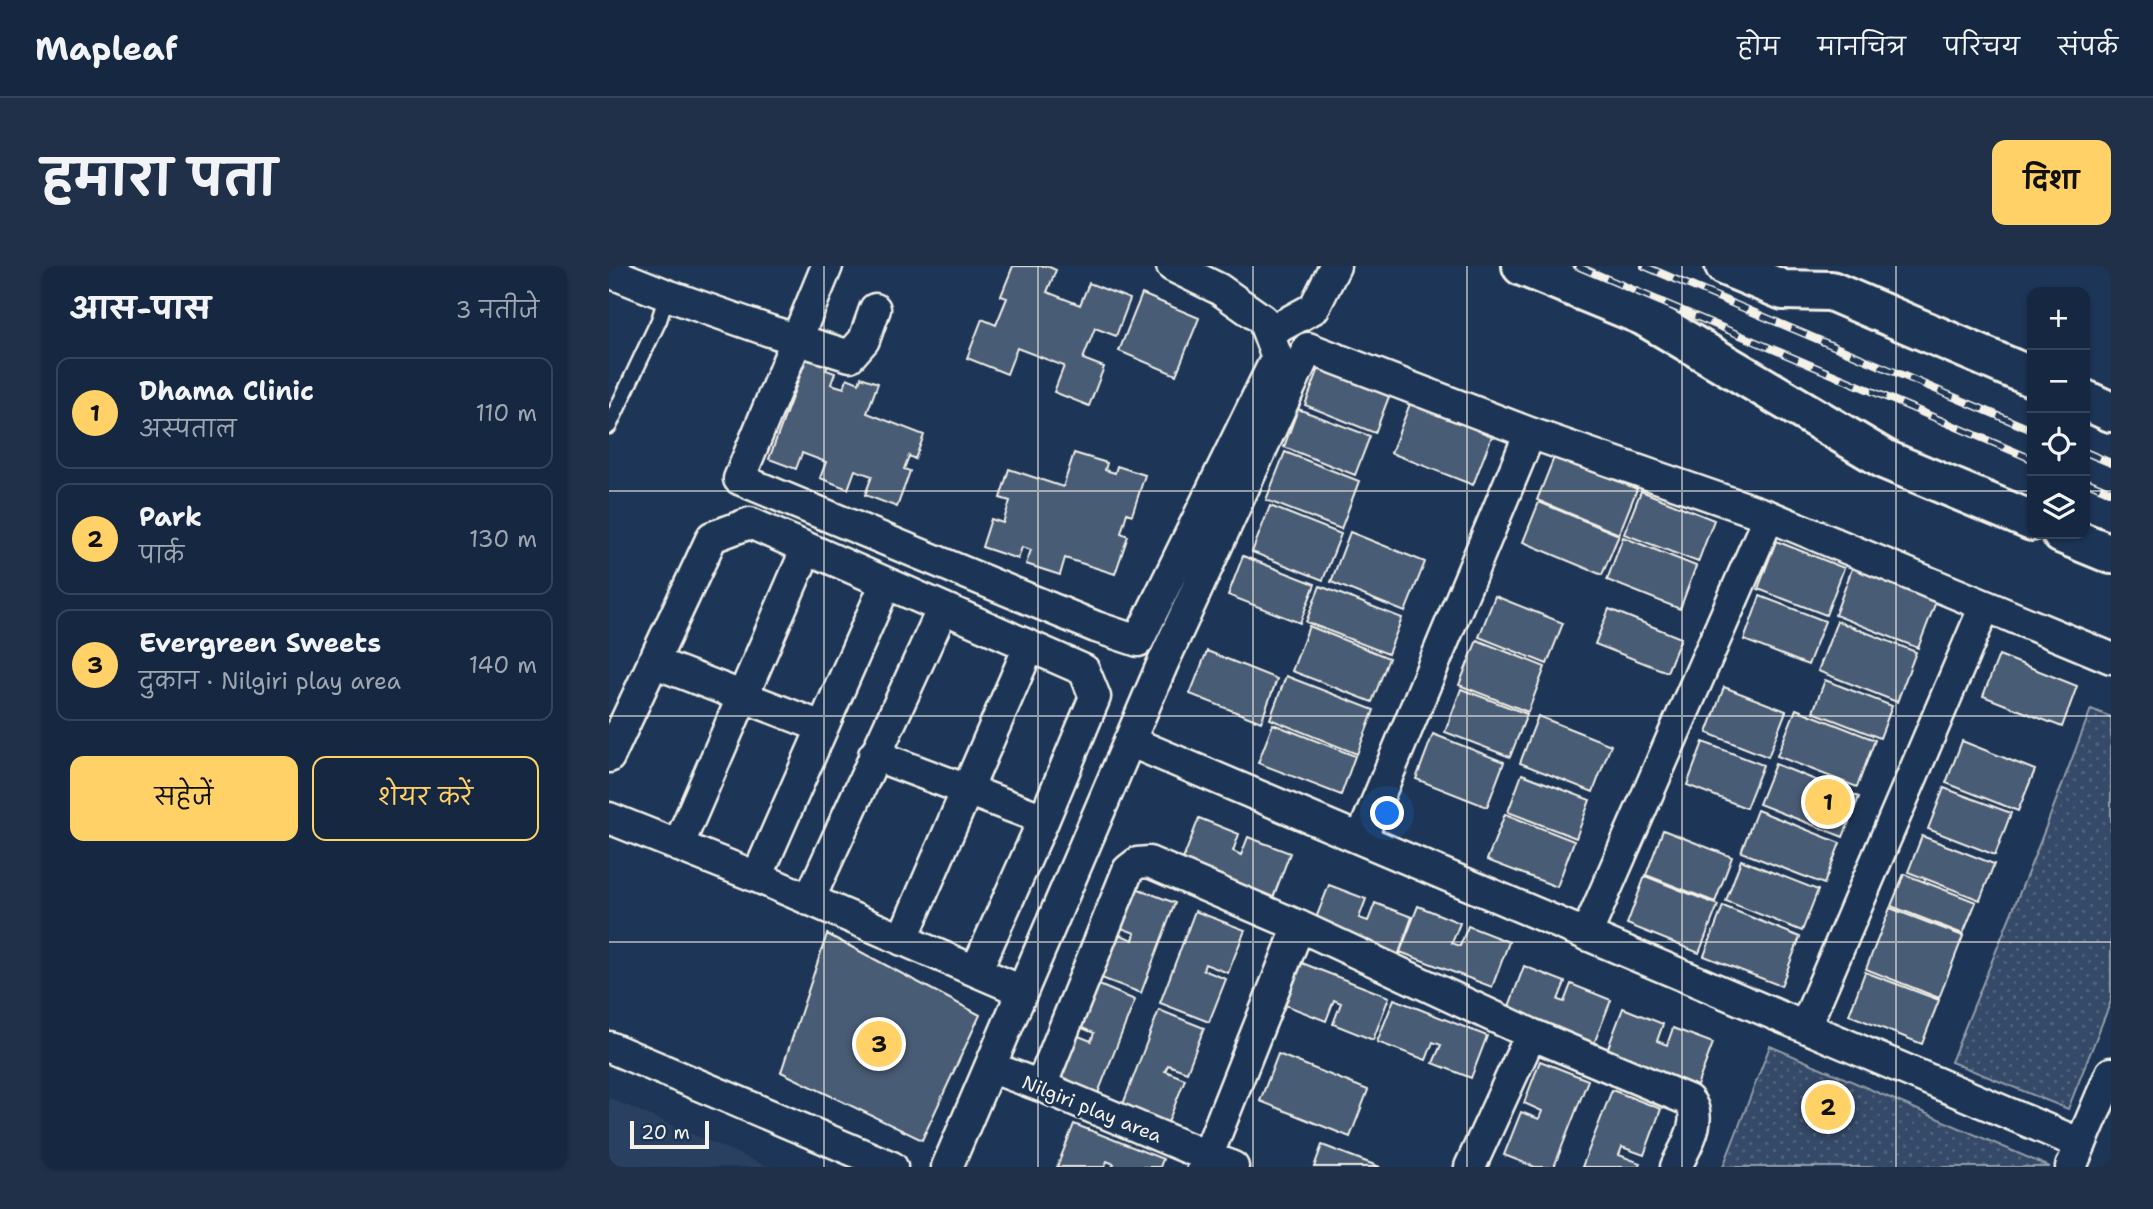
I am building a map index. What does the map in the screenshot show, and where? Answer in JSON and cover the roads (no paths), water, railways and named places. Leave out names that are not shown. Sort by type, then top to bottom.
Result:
[{"type":"main road","points":[[1522,266],[1644,316],[1885,460],[2027,519]]},
{"type":"main road","points":[[1725,266],[1783,290],[1831,291]]},
{"type":"main road","points":[[1800,266],[1831,291],[2027,375]]},
{"type":"main road","points":[[2090,402],[2111,412]]},
{"type":"main road","points":[[2074,539],[2111,554]]},
{"type":"street","points":[[827,266],[739,479],[1070,617],[1138,641],[1277,357],[1263,320],[1219,289],[1172,266]]},
{"type":"street","points":[[1268,333],[1314,308],[1335,266]]},
{"type":"street","points":[[609,272],[667,296],[850,356],[864,340],[875,309]]},
{"type":"street","points":[[947,1167],[1162,665],[1308,348],[1530,433],[1769,516],[2111,658]]},
{"type":"street","points":[[1361,839],[1530,433]]},
{"type":"street","points":[[1586,935],[1769,516]]},
{"type":"street","points":[[609,757],[712,537],[750,523],[1084,670],[1095,697],[976,971]]},
{"type":"street","points":[[678,846],[807,548]]},
{"type":"street","points":[[757,877],[887,583]]},
{"type":"street","points":[[1805,1027],[1985,606]]},
{"type":"street","points":[[809,900],[943,608]]},
{"type":"street","points":[[902,940],[1030,646]]},
{"type":"street","points":[[653,663],[823,727]]},
{"type":"street","points":[[1129,741],[1805,1027],[2076,1156],[2110,1079]]},
{"type":"street","points":[[874,755],[1044,819]]},
{"type":"street","points":[[609,818],[757,877],[1023,991]]},
{"type":"street","points":[[1041,1086],[1128,870],[1137,863],[1149,862],[1299,926],[1531,1034],[1688,1100],[1695,1107],[1697,1119],[1677,1167]]},
{"type":"street","points":[[1215,1164],[1299,926]]},
{"type":"street","points":[[1470,1167],[1531,1034]]},
{"type":"street","points":[[609,1047],[892,1167]]},
{"type":"street","name":"Nilgiri play area","points":[[990,1067],[1041,1086],[1215,1164]]},
{"type":"lane","points":[[609,426],[659,320],[667,296]]},
{"type":"railway","points":[[1577,266],[2027,457]]},
{"type":"railway","points":[[1644,266],[2027,428]]},
{"type":"railway","points":[[2090,454],[2111,463]]},
{"type":"railway","points":[[2090,483],[2111,492]]},
{"type":"place","name":"Dhama Clinic","points":[[1828,802]]},
{"type":"place","name":"Evergreen Sweets","points":[[879,1044]]},
{"type":"place","name":"Park","points":[[1828,1107]]}]
